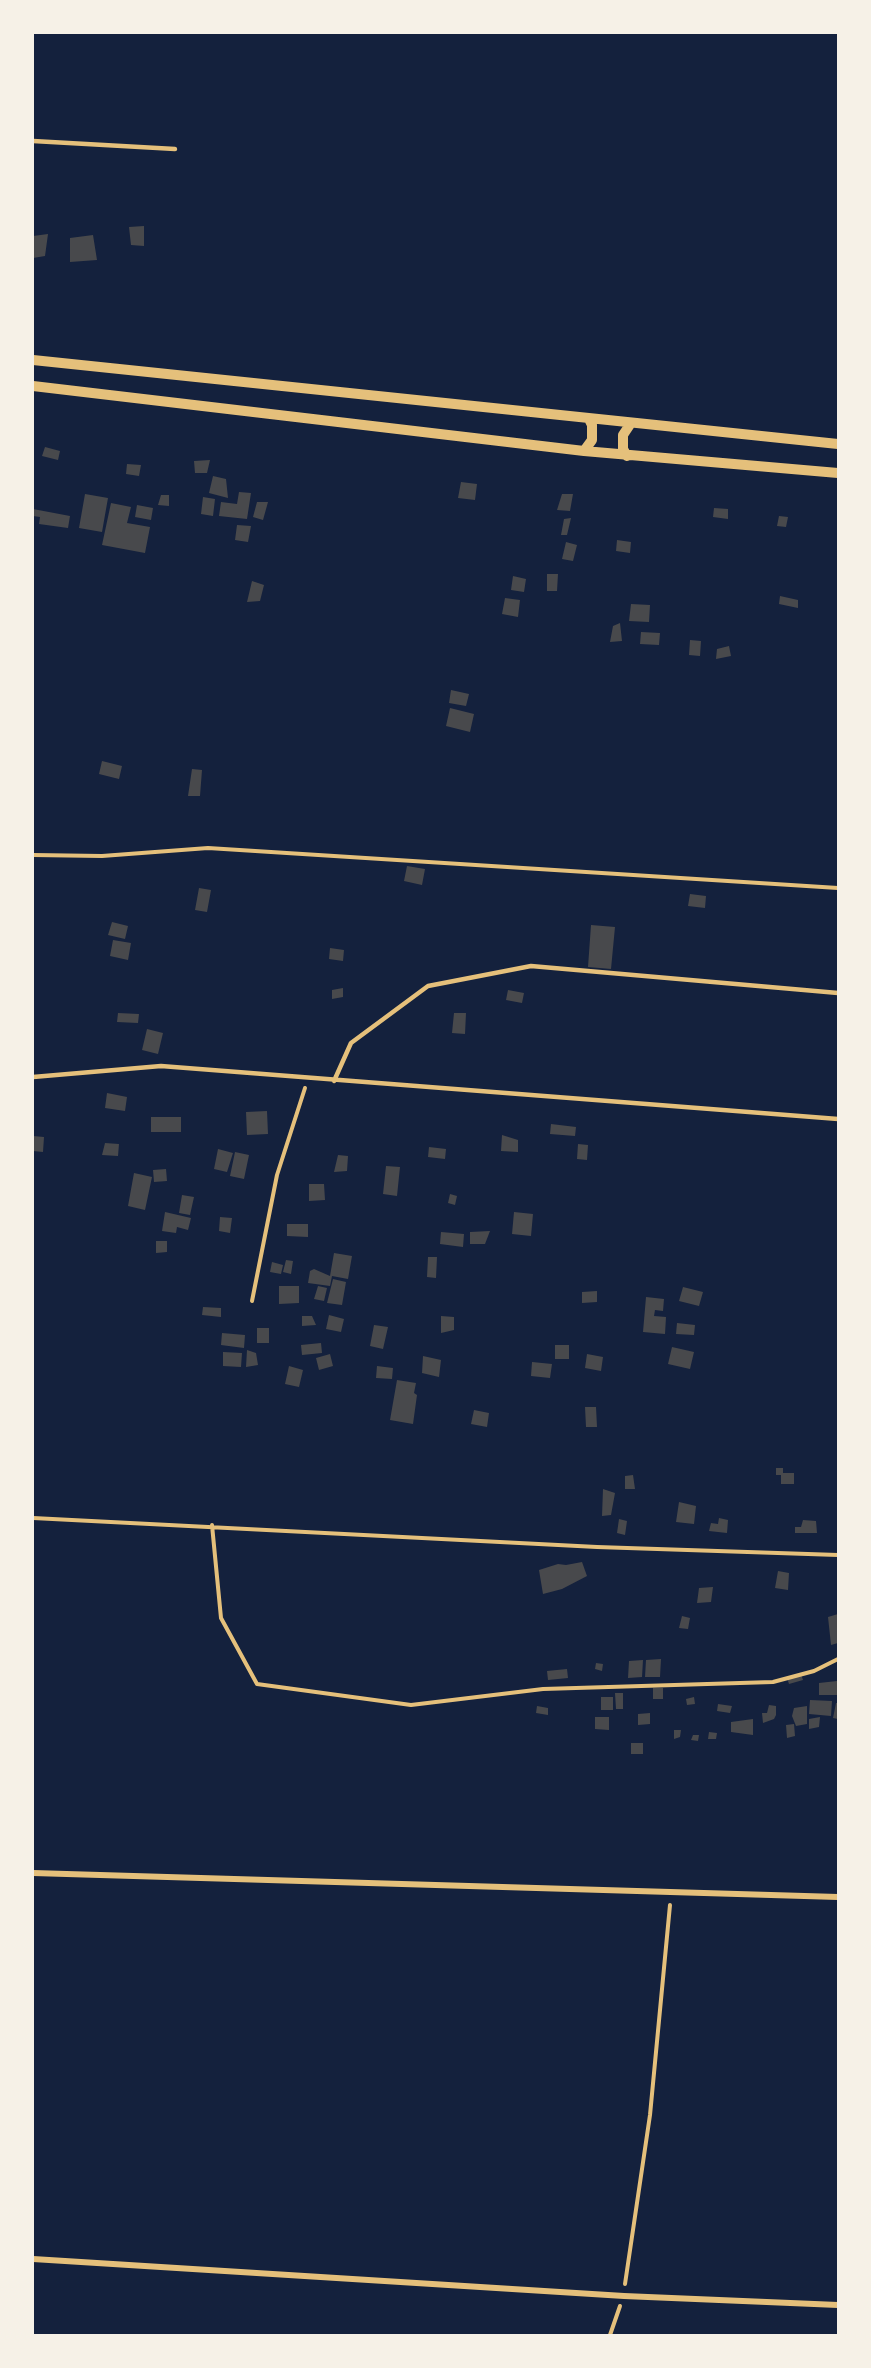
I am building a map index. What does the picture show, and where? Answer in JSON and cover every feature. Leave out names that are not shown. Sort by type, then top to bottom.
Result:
[{"type":"street","points":[[33,360],[838,444]]},
{"type":"street","points":[[33,386],[627,456],[838,473]]},
{"type":"street","points":[[584,451],[592,440],[592,425],[589,419]]},
{"type":"street","points":[[627,456],[623,449],[623,435],[631,423]]},
{"type":"street","points":[[33,1873],[838,1897]]},
{"type":"street","points":[[33,2259],[624,2296],[838,2305]]},
{"type":"lane","points":[[33,141],[174,149]]},
{"type":"lane","points":[[334,1080],[351,1043],[428,986],[531,966],[838,993]]},
{"type":"lane","points":[[33,1077],[161,1066],[838,1119]]},
{"type":"path","points":[[33,855],[102,856],[208,848],[838,888]]},
{"type":"path","points":[[252,1300],[277,1175],[308,1079]]},
{"type":"path","points":[[33,1518],[212,1525],[619,1548],[838,1556]]},
{"type":"path","points":[[212,1525],[221,1618],[257,1684],[411,1705],[543,1689],[773,1682],[814,1671],[838,1659]]},
{"type":"path","points":[[610,2335],[624,2296],[650,2115],[671,1892]]},
{"type":"building","points":[[144,226],[144,246],[131,245],[129,227]]},
{"type":"building","points":[[48,234],[45,256],[33,258],[33,236]]},
{"type":"building","points":[[93,235],[97,260],[70,262],[70,238]]},
{"type":"building","points":[[45,447],[60,451],[58,460],[42,456]]},
{"type":"building","points":[[210,460],[207,473],[195,473],[194,461]]},
{"type":"building","points":[[127,464],[141,465],[139,476],[126,474]]},
{"type":"building","points":[[213,476],[226,479],[228,498],[209,493]]},
{"type":"building","points":[[461,482],[477,484],[475,500],[458,498]]},
{"type":"building","points":[[239,492],[251,493],[247,519],[219,516],[221,502],[237,504]]},
{"type":"building","points":[[85,494],[108,498],[102,532],[79,528]]},
{"type":"building","points":[[562,494],[573,494],[570,511],[557,510]]},
{"type":"building","points":[[161,495],[169,495],[169,506],[158,505]]},
{"type":"building","points":[[203,497],[215,499],[213,516],[201,514]]},
{"type":"building","points":[[257,502],[268,502],[263,520],[253,517]]},
{"type":"building","points":[[111,503],[131,507],[127,523],[150,527],[145,553],[102,545]]},
{"type":"building","points":[[137,505],[153,508],[151,520],[135,517]]},
{"type":"building","points":[[714,508],[728,509],[728,519],[713,517]]},
{"type":"building","points":[[33,509],[70,516],[68,528],[39,524],[40,517],[33,516]]},
{"type":"building","points":[[779,516],[788,517],[786,527],[777,526]]},
{"type":"building","points":[[571,518],[567,535],[561,535],[564,519]]},
{"type":"building","points":[[237,525],[251,526],[248,542],[235,540]]},
{"type":"building","points":[[617,540],[631,542],[630,553],[616,551]]},
{"type":"building","points":[[566,542],[577,545],[573,561],[562,559]]},
{"type":"building","points":[[547,574],[558,574],[557,591],[547,591]]},
{"type":"building","points":[[513,576],[526,579],[524,592],[511,590]]},
{"type":"building","points":[[252,581],[264,585],[260,601],[247,602]]},
{"type":"building","points":[[780,596],[798,600],[798,608],[779,604]]},
{"type":"building","points":[[505,598],[520,600],[518,617],[502,614]]},
{"type":"building","points":[[631,604],[650,605],[649,622],[629,621]]},
{"type":"building","points":[[620,623],[622,641],[610,642],[613,626]]},
{"type":"building","points":[[641,632],[660,633],[659,645],[640,644]]},
{"type":"building","points":[[690,640],[701,641],[700,656],[689,655]]},
{"type":"building","points":[[729,646],[731,656],[716,659],[717,649]]},
{"type":"building","points":[[451,690],[469,694],[466,706],[449,703]]},
{"type":"building","points":[[450,708],[474,714],[470,732],[446,726]]},
{"type":"building","points":[[102,761],[122,766],[119,779],[99,774]]},
{"type":"building","points":[[192,769],[202,770],[200,796],[188,796]]},
{"type":"building","points":[[407,866],[425,869],[422,885],[404,881]]},
{"type":"building","points":[[199,888],[211,890],[207,912],[195,910]]},
{"type":"building","points":[[690,894],[706,896],[705,908],[688,906]]},
{"type":"building","points":[[112,922],[128,926],[125,939],[108,935]]},
{"type":"building","points":[[591,925],[615,927],[611,969],[588,967]]},
{"type":"building","points":[[113,940],[131,943],[128,960],[110,956]]},
{"type":"building","points":[[330,948],[344,950],[343,961],[329,959]]},
{"type":"building","points":[[343,988],[343,997],[332,999],[332,990]]},
{"type":"building","points":[[508,990],[524,993],[522,1003],[506,1000]]},
{"type":"building","points":[[118,1013],[139,1014],[138,1023],[117,1022]]},
{"type":"building","points":[[454,1013],[466,1013],[465,1034],[452,1033]]},
{"type":"building","points":[[147,1029],[163,1033],[158,1054],[142,1050]]},
{"type":"building","points":[[107,1093],[127,1097],[125,1111],[105,1108]]},
{"type":"building","points":[[267,1111],[268,1134],[247,1135],[246,1112]]},
{"type":"building","points":[[151,1117],[181,1117],[181,1132],[151,1132]]},
{"type":"building","points":[[551,1124],[576,1127],[575,1136],[550,1134]]},
{"type":"building","points":[[502,1135],[518,1140],[518,1152],[501,1151]]},
{"type":"building","points":[[33,1136],[44,1137],[43,1152],[33,1151]]},
{"type":"building","points":[[105,1143],[119,1144],[118,1156],[102,1155]]},
{"type":"building","points":[[578,1144],[588,1145],[587,1160],[577,1159]]},
{"type":"building","points":[[429,1147],[446,1149],[445,1159],[428,1157]]},
{"type":"building","points":[[218,1149],[233,1153],[227,1172],[214,1169]]},
{"type":"building","points":[[235,1152],[249,1155],[244,1179],[230,1176]]},
{"type":"building","points":[[338,1155],[348,1156],[347,1171],[334,1172]]},
{"type":"building","points":[[386,1166],[400,1167],[397,1196],[383,1194]]},
{"type":"building","points":[[166,1169],[167,1181],[154,1182],[153,1170]]},
{"type":"building","points":[[134,1173],[152,1177],[145,1210],[128,1206]]},
{"type":"building","points":[[309,1184],[324,1184],[325,1200],[309,1201]]},
{"type":"building","points":[[450,1194],[457,1196],[455,1205],[448,1203]]},
{"type":"building","points":[[182,1195],[194,1197],[190,1215],[179,1213]]},
{"type":"building","points":[[165,1212],[191,1218],[188,1230],[177,1227],[176,1233],[162,1231]]},
{"type":"building","points":[[514,1212],[533,1214],[531,1236],[512,1234]]},
{"type":"building","points":[[220,1217],[232,1218],[230,1233],[219,1231]]},
{"type":"building","points":[[287,1224],[308,1224],[308,1237],[287,1236]]},
{"type":"building","points":[[490,1231],[485,1244],[470,1244],[470,1232]]},
{"type":"building","points":[[441,1232],[464,1234],[463,1247],[440,1244]]},
{"type":"building","points":[[156,1241],[167,1241],[167,1252],[156,1253]]},
{"type":"building","points":[[334,1253],[352,1256],[348,1279],[332,1276],[330,1286],[308,1283],[310,1271],[314,1269],[330,1276]]},
{"type":"building","points":[[428,1257],[437,1257],[436,1278],[427,1277]]},
{"type":"building","points":[[286,1260],[293,1261],[291,1274],[283,1272]]},
{"type":"building","points":[[272,1262],[283,1265],[281,1274],[270,1272]]},
{"type":"building","points":[[333,1279],[346,1282],[342,1305],[327,1303]]},
{"type":"building","points":[[279,1286],[299,1286],[299,1303],[279,1304]]},
{"type":"building","points":[[318,1286],[327,1288],[324,1301],[314,1299]]},
{"type":"building","points":[[683,1287],[703,1292],[699,1306],[679,1301]]},
{"type":"building","points":[[597,1291],[597,1302],[582,1303],[582,1292]]},
{"type":"building","points":[[646,1297],[664,1299],[663,1311],[655,1310],[654,1316],[666,1317],[665,1334],[643,1332]]},
{"type":"building","points":[[203,1307],[221,1308],[221,1317],[202,1315]]},
{"type":"building","points":[[329,1315],[344,1319],[341,1332],[326,1329]]},
{"type":"building","points":[[302,1316],[312,1316],[316,1325],[302,1326]]},
{"type":"building","points":[[441,1316],[454,1317],[454,1330],[441,1333]]},
{"type":"building","points":[[677,1323],[695,1325],[694,1335],[676,1334]]},
{"type":"building","points":[[374,1325],[388,1327],[383,1349],[370,1346]]},
{"type":"building","points":[[257,1328],[269,1328],[269,1343],[257,1343]]},
{"type":"building","points":[[222,1333],[245,1335],[244,1348],[221,1345]]},
{"type":"building","points":[[321,1343],[322,1353],[302,1355],[301,1345]]},
{"type":"building","points":[[555,1345],[569,1345],[569,1359],[555,1359]]},
{"type":"building","points":[[672,1347],[694,1352],[690,1369],[668,1364]]},
{"type":"building","points":[[247,1350],[256,1353],[258,1365],[246,1367]]},
{"type":"building","points":[[223,1352],[242,1353],[241,1367],[223,1366]]},
{"type":"building","points":[[330,1354],[333,1366],[319,1370],[316,1358]]},
{"type":"building","points":[[587,1354],[603,1357],[601,1371],[585,1368]]},
{"type":"building","points":[[423,1356],[441,1360],[439,1377],[422,1373]]},
{"type":"building","points":[[532,1362],[552,1364],[550,1378],[531,1376]]},
{"type":"building","points":[[289,1366],[303,1370],[299,1387],[285,1384]]},
{"type":"building","points":[[377,1366],[393,1368],[392,1379],[376,1378]]},
{"type":"building","points":[[397,1380],[416,1383],[414,1393],[417,1395],[413,1424],[390,1420]]},
{"type":"building","points":[[585,1407],[596,1407],[597,1427],[586,1427]]},
{"type":"building","points":[[474,1410],[489,1413],[487,1427],[471,1424]]},
{"type":"building","points":[[776,1468],[783,1468],[783,1473],[794,1473],[794,1484],[781,1484],[781,1475],[776,1475]]},
{"type":"building","points":[[633,1475],[635,1489],[625,1489],[625,1476]]},
{"type":"building","points":[[603,1489],[615,1493],[611,1515],[602,1516]]},
{"type":"building","points":[[679,1502],[696,1506],[694,1524],[676,1522]]},
{"type":"building","points":[[719,1518],[728,1520],[727,1533],[709,1531],[711,1523],[718,1524]]},
{"type":"building","points":[[619,1519],[627,1521],[625,1535],[617,1533]]},
{"type":"building","points":[[803,1520],[816,1521],[817,1533],[795,1533],[795,1527],[801,1527]]},
{"type":"building","points":[[582,1562],[587,1576],[562,1589],[543,1594],[539,1570],[558,1564]]},
{"type":"building","points":[[778,1571],[789,1573],[788,1590],[775,1588]]},
{"type":"building","points":[[713,1587],[711,1602],[697,1603],[699,1588]]},
{"type":"building","points":[[838,1614],[838,1643],[831,1645],[828,1617]]},
{"type":"building","points":[[682,1616],[690,1618],[688,1629],[679,1628]]},
{"type":"building","points":[[661,1659],[660,1677],[645,1677],[646,1660]]},
{"type":"building","points":[[643,1660],[642,1677],[628,1678],[629,1661]]},
{"type":"building","points":[[596,1663],[603,1664],[602,1671],[595,1669]]},
{"type":"building","points":[[567,1669],[568,1678],[548,1680],[547,1671]]},
{"type":"building","points":[[801,1674],[803,1680],[789,1684],[787,1678]]},
{"type":"building","points":[[837,1681],[838,1695],[819,1695],[819,1683]]},
{"type":"building","points":[[653,1688],[663,1688],[663,1699],[653,1699]]},
{"type":"building","points":[[615,1693],[623,1693],[623,1709],[616,1709]]},
{"type":"building","points":[[601,1697],[613,1697],[613,1710],[601,1710]]},
{"type":"building","points":[[694,1697],[695,1704],[687,1705],[686,1699]]},
{"type":"building","points":[[810,1700],[832,1701],[831,1716],[809,1714]]},
{"type":"building","points":[[836,1703],[838,1703],[838,1719],[833,1718]]},
{"type":"building","points":[[718,1704],[732,1706],[730,1713],[717,1711]]},
{"type":"building","points":[[769,1705],[776,1706],[776,1715],[774,1719],[763,1723],[762,1713],[767,1713]]},
{"type":"building","points":[[537,1706],[548,1708],[548,1715],[536,1713]]},
{"type":"building","points":[[807,1706],[807,1724],[796,1726],[792,1716],[794,1708]]},
{"type":"building","points":[[650,1713],[650,1724],[638,1725],[638,1714]]},
{"type":"building","points":[[595,1717],[609,1717],[609,1730],[595,1729]]},
{"type":"building","points":[[820,1717],[819,1727],[809,1729],[809,1719]]},
{"type":"building","points":[[753,1719],[753,1735],[731,1732],[731,1722]]},
{"type":"building","points":[[794,1724],[795,1736],[787,1738],[786,1725]]},
{"type":"building","points":[[674,1730],[681,1730],[680,1737],[674,1739]]},
{"type":"building","points":[[709,1732],[717,1733],[716,1739],[708,1739]]},
{"type":"building","points":[[693,1735],[699,1735],[698,1741],[691,1740]]},
{"type":"building","points":[[631,1743],[643,1743],[643,1754],[631,1754]]}]
